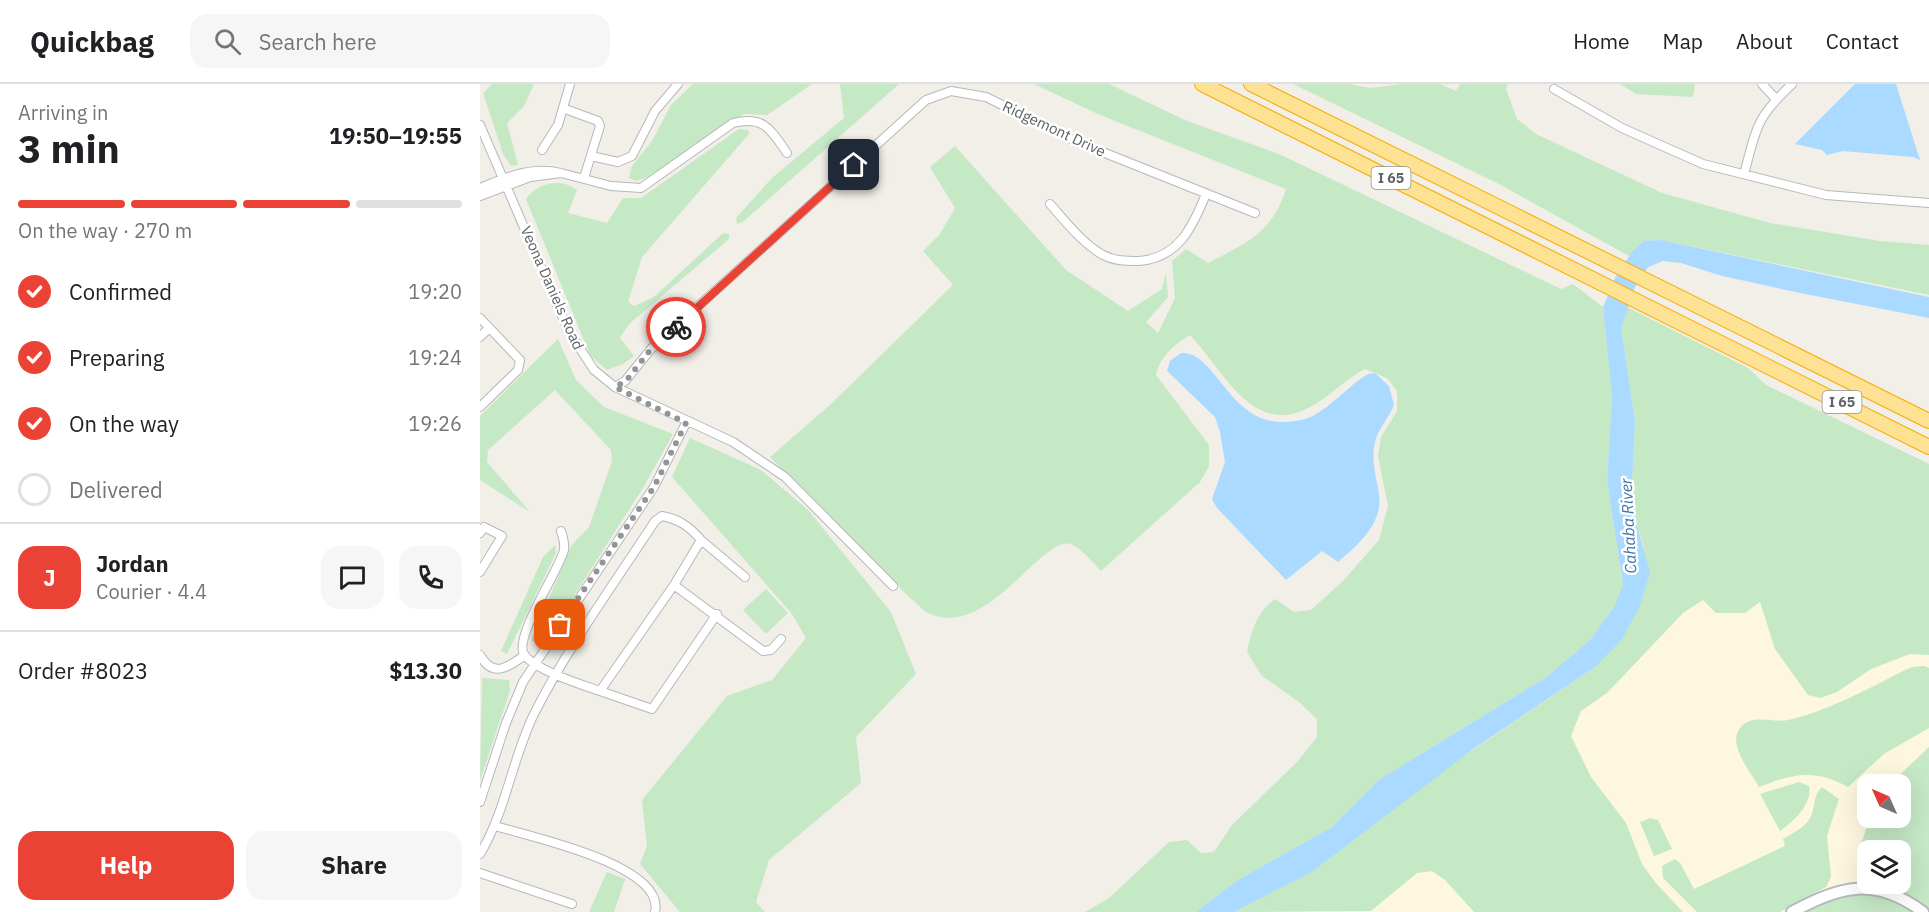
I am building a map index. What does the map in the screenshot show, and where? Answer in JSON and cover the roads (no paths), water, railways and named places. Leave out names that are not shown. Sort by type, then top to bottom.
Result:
[{"type":"highway","name":"I 65","points":[[1202,84],[1929,447]]},
{"type":"highway","name":"I 65","points":[[1251,84],[1404,158],[1591,254],[1929,421]]},
{"type":"street","points":[[542,150],[565,109],[570,84]]},
{"type":"street","points":[[591,156],[618,162],[632,156],[655,111],[678,84]]},
{"type":"street","points":[[1762,84],[1776,99]]},
{"type":"street","points":[[1744,174],[1759,120],[1792,84]]},
{"type":"street","points":[[1554,89],[1635,134],[1703,164],[1841,197],[1929,203]]},
{"type":"street","name":"Ridgemont Drive","points":[[615,387],[626,381],[651,349],[885,135],[926,100],[951,92],[986,97],[1075,141],[1255,213]]},
{"type":"street","points":[[565,109],[598,121],[600,126],[584,178]]},
{"type":"street","points":[[480,188],[544,173],[561,173],[611,186],[641,188],[733,123],[750,119],[763,124],[787,153]]},
{"type":"street","name":"Veona Daniels Road","points":[[480,125],[575,344],[594,370],[615,387],[686,423],[733,442],[784,477],[893,586]]},
{"type":"street","points":[[480,196],[505,181]]},
{"type":"street","points":[[1050,204],[1080,237],[1103,255],[1121,262],[1147,260],[1170,253],[1185,238],[1206,194]]},
{"type":"street","points":[[480,318],[520,360],[518,370],[480,407]]},
{"type":"street","points":[[480,338],[489,328]]},
{"type":"street","points":[[480,802],[506,723],[523,682],[654,487],[686,423]]},
{"type":"street","points":[[480,854],[495,826],[533,716],[556,675],[655,521],[662,516],[672,518],[692,529],[701,540],[746,577]]},
{"type":"street","points":[[480,533],[484,527],[502,536],[480,572]]},
{"type":"street","points":[[561,531],[564,550],[528,627],[522,647],[525,656],[556,675],[652,709],[717,614]]},
{"type":"street","points":[[600,691],[674,585],[701,540]]},
{"type":"street","points":[[674,585],[717,614],[763,651],[771,650],[781,639]]},
{"type":"street","points":[[480,655],[485,664],[498,669],[509,666],[525,656]]},
{"type":"street","points":[[495,826],[625,868],[652,896],[656,905],[655,912]]},
{"type":"street","points":[[480,873],[572,904]]},
{"type":"street","points":[[1792,912],[1834,892],[1865,888],[1894,895],[1923,912]]},
{"type":"water","points":[[1855,84],[1896,84],[1920,160],[1913,157],[1843,151],[1827,155],[1822,150],[1795,144]]},
{"type":"water","name":"Cahaba River","points":[[1661,240],[1929,297],[1929,318],[1722,276],[1681,263],[1663,261],[1648,267],[1635,287],[1621,328],[1635,421],[1631,503],[1650,573],[1639,608],[1622,639],[1595,667],[1476,747],[1313,871],[1234,912],[1196,912],[1236,881],[1332,827],[1380,779],[1545,678],[1590,640],[1614,607],[1623,584],[1607,481],[1612,397],[1603,307],[1615,278],[1632,252],[1644,241]]},
{"type":"water","points":[[1181,353],[1193,355],[1204,363],[1237,401],[1251,412],[1267,420],[1287,422],[1313,416],[1368,374],[1375,373],[1389,386],[1394,405],[1375,442],[1374,451],[1374,469],[1379,493],[1377,515],[1364,538],[1338,562],[1322,551],[1286,580],[1217,508],[1212,499],[1225,462],[1220,432],[1215,417],[1167,371],[1170,361]]}]
